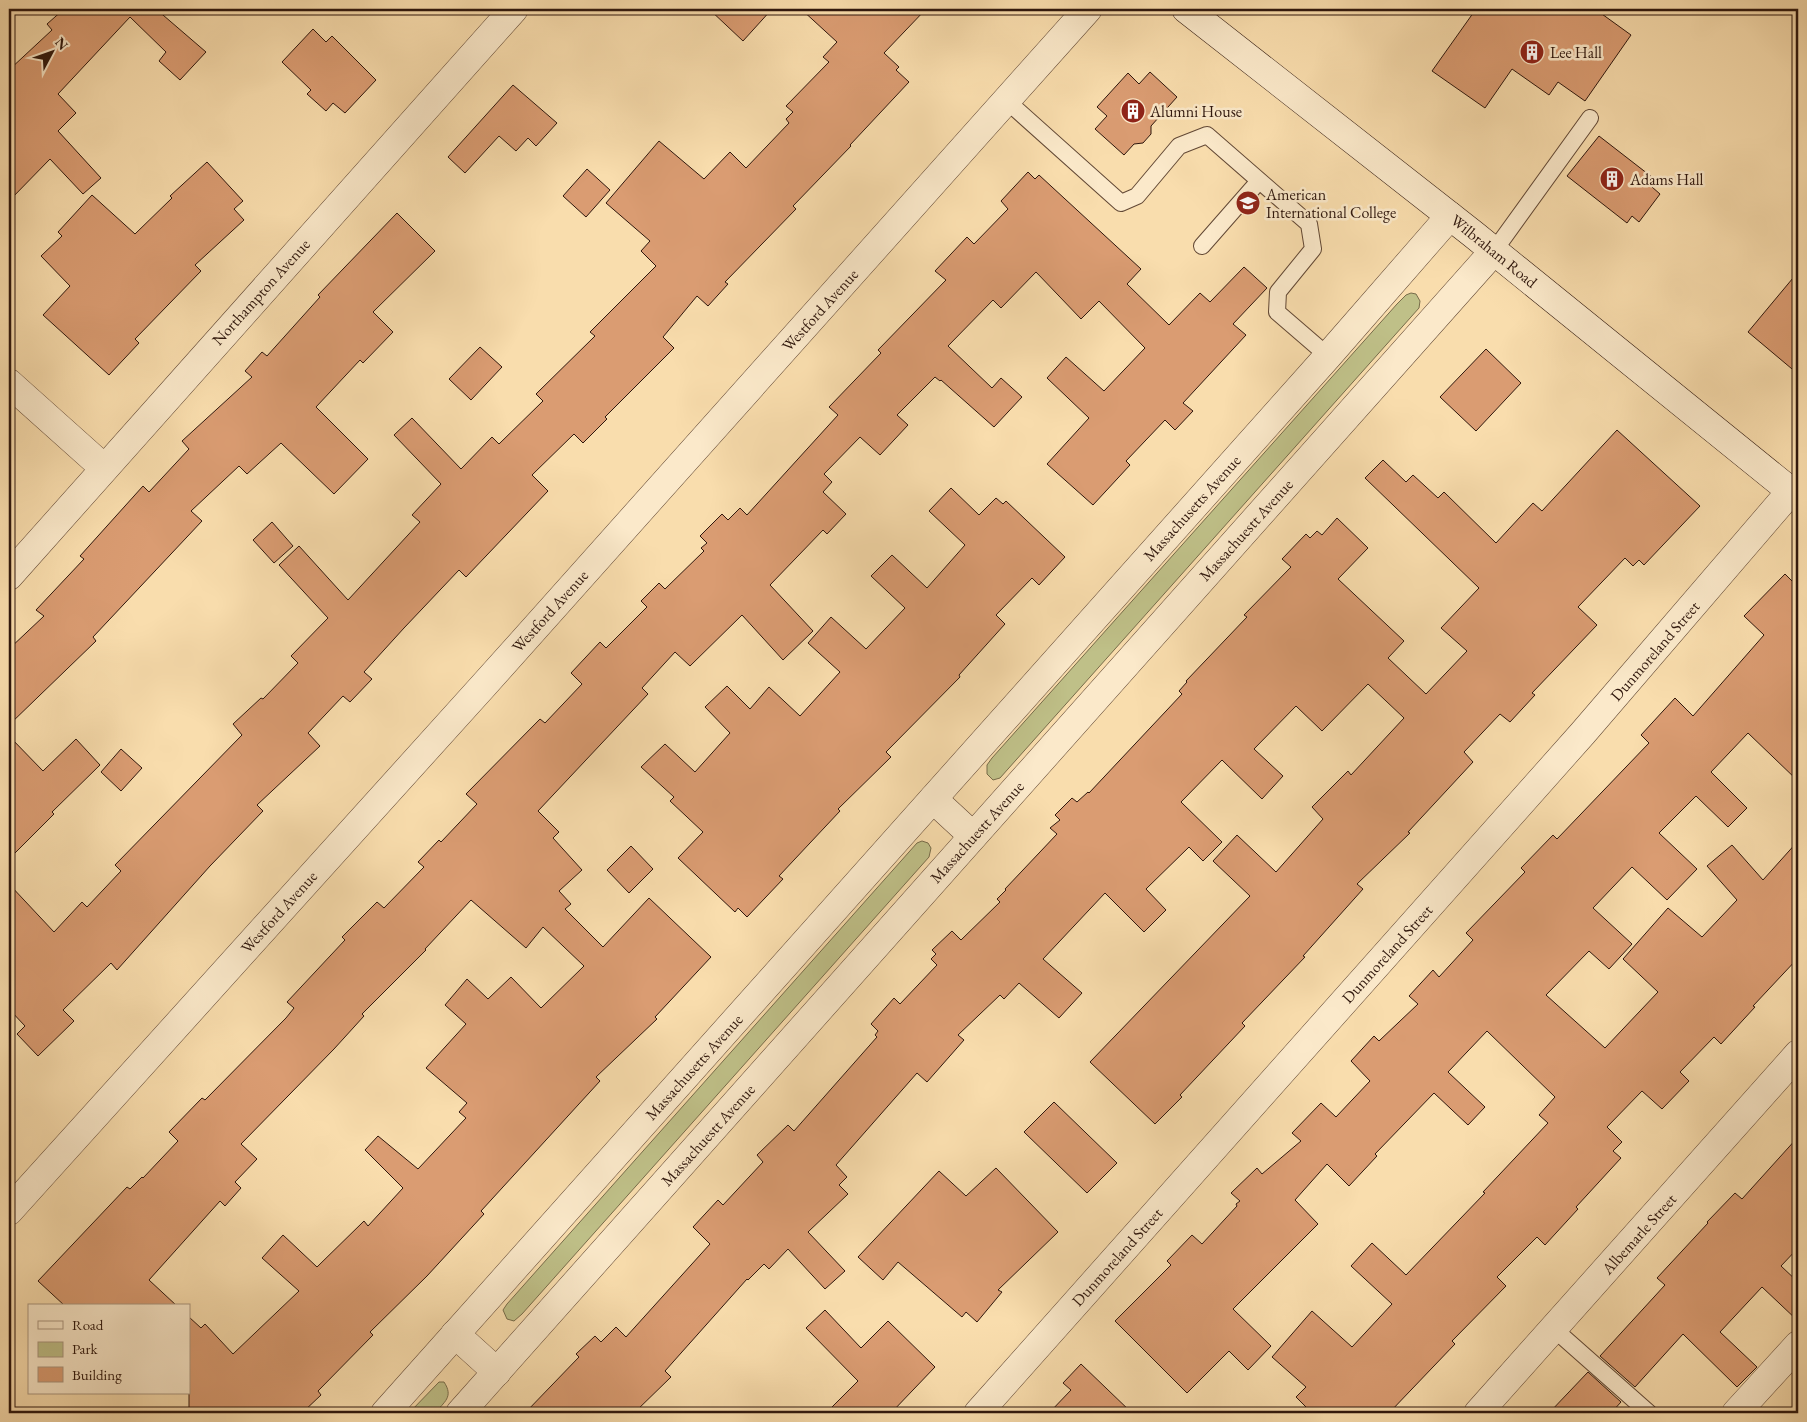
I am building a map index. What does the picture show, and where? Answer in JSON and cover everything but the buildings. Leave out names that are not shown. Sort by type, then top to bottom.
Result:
[{"type":"street","name":"Northampton Avenue","points":[[9,576],[514,9]]},
{"type":"street","name":"Westford Avenue","points":[[9,1211],[484,685],[1088,9]]},
{"type":"street","name":"Wilbraham Road","points":[[1186,9],[1494,251],[1795,494]]},
{"type":"street","name":"Massachusetts Avenue","points":[[385,1413],[1328,356],[1450,216]]},
{"type":"street","name":"Massachuestt Avenue","points":[[460,1413],[1494,251]]},
{"type":"street","points":[[9,384],[104,468]]},
{"type":"street","name":"Dunmoreland Street","points":[[978,1413],[1795,494]]},
{"type":"street","points":[[933,799],[973,836]]},
{"type":"street","name":"Albemarle Street","points":[[1478,1413],[1798,1054]]},
{"type":"street","points":[[455,1334],[496,1372]]},
{"type":"street","points":[[1736,1413],[1798,1345]]},
{"type":"lane","points":[[1006,100],[1121,203],[1137,196],[1180,146],[1207,135],[1309,224],[1313,249],[1278,292],[1277,312],[1328,356]]},
{"type":"lane","points":[[1494,251],[1590,118]]},
{"type":"lane","points":[[1202,246],[1259,180]]},
{"type":"lane","points":[[1554,1329],[1650,1413]]},
{"type":"green space","points":[[1416,294],[1420,301],[1419,308],[1000,778],[993,780],[987,774],[987,765],[992,758],[1397,304],[1406,295]]},
{"type":"green space","points":[[922,841],[928,843],[931,848],[929,857],[522,1314],[514,1321],[507,1319],[503,1310],[507,1304],[917,843]]},
{"type":"green space","points":[[439,1382],[444,1382],[447,1387],[448,1396],[435,1413],[409,1413]]},
{"type":"place","name":"Lee Hall","points":[[1532,52]]},
{"type":"place","name":"Alumni House","points":[[1133,111]]},
{"type":"place","name":"Adams Hall","points":[[1612,179]]},
{"type":"place","name":"American International College","points":[[1248,203]]}]
